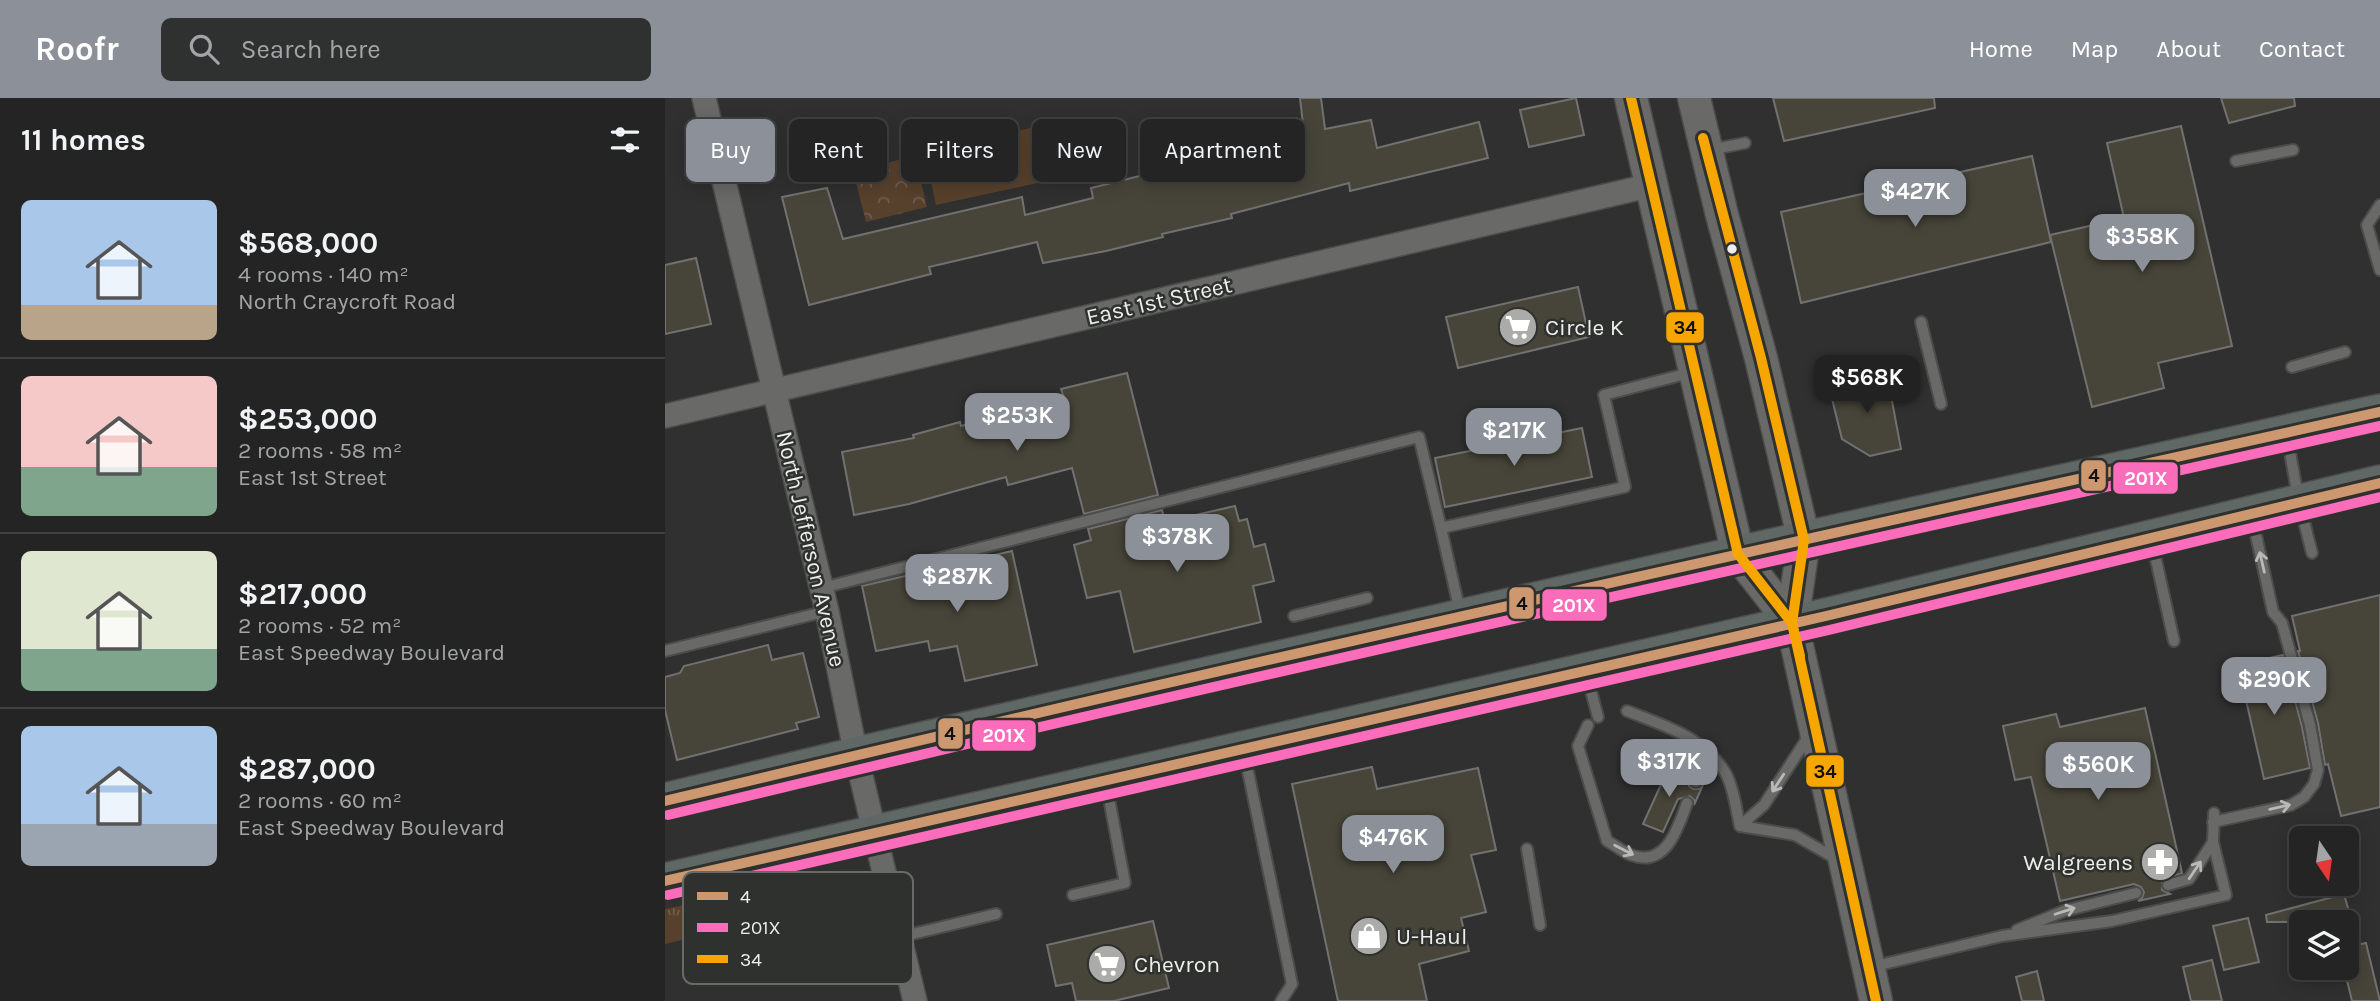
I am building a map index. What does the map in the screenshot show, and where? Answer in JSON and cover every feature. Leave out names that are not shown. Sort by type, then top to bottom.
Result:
[{"type":"main road","points":[[1631,98],[1738,554],[1792,623]]},
{"type":"main road","points":[[1694,98],[1761,358],[1804,540],[1792,623],[1876,1001]]},
{"type":"main road","points":[[665,801],[1738,554],[2380,412]]},
{"type":"main road","points":[[703,872],[1586,671],[2380,483]]},
{"type":"main road","points":[[665,881],[683,877]]},
{"type":"street","name":"North Jefferson Avenue","points":[[704,98],[822,588],[856,755],[884,872]]},
{"type":"street","name":"East 1st Street","points":[[665,416],[1652,185]]},
{"type":"lane","points":[[1707,151],[1745,143]]},
{"type":"lane","points":[[2236,161],[2293,150]]},
{"type":"lane","points":[[2380,205],[2367,225],[2380,270]]},
{"type":"lane","points":[[1921,322],[1941,404]]},
{"type":"lane","points":[[2292,367],[2345,352]]},
{"type":"lane","points":[[1441,528],[1625,487],[1604,395],[1696,372]]},
{"type":"lane","points":[[2287,434],[2299,502],[2312,553]]},
{"type":"lane","points":[[822,588],[1419,437],[1462,617]]},
{"type":"lane","points":[[1868,968],[2002,936],[2112,921],[2226,895],[2213,842],[2214,818],[2291,805],[2304,797],[2314,784],[2318,770],[2310,725],[2282,623],[2273,612],[2251,513]]},
{"type":"lane","points":[[2151,537],[2174,641]]},
{"type":"lane","points":[[1294,616],[1367,598]]},
{"type":"lane","points":[[665,651],[827,611]]},
{"type":"lane","points":[[1586,671],[1598,717]]},
{"type":"lane","points":[[1627,710],[1682,733],[1710,752],[1727,775],[1740,826]]},
{"type":"lane","points":[[1588,725],[1577,746],[1607,841],[1632,855],[1650,857],[1665,851],[1677,830],[1687,803]]},
{"type":"lane","points":[[1740,826],[1764,805],[1815,726]]},
{"type":"lane","points":[[1244,750],[1291,984],[1281,1001]]},
{"type":"lane","points":[[1696,782],[1710,752]]},
{"type":"lane","points":[[1073,895],[1125,883],[1106,781]]},
{"type":"lane","points":[[1740,826],[1795,835],[1845,864]]},
{"type":"lane","points":[[2168,885],[2189,879],[2213,842]]},
{"type":"lane","points":[[1527,849],[1540,925]]},
{"type":"lane","points":[[2002,936],[2064,911],[2136,893]]},
{"type":"lane","points":[[913,934],[996,914]]},
{"type":"green space","points":[[1032,128],[1032,182],[1043,182],[936,205],[931,182],[1018,182],[1018,131]]},
{"type":"green space","points":[[901,159],[901,182],[921,182],[927,207],[866,222],[856,182],[887,182],[887,163]]},
{"type":"green space","points":[[683,905],[683,940],[665,944],[665,909]]},
{"type":"building","points":[[1300,98],[1321,98],[1325,129],[1371,120],[1377,148],[1479,122],[1488,158],[1350,191],[1349,183],[1231,214],[1232,218],[1162,234],[1163,237],[1043,263],[1037,242],[929,267],[931,274],[809,305],[782,197],[827,188],[843,239],[1022,197],[1025,215],[1093,198],[1091,188],[1126,182],[1126,179],[1140,176],[1140,182],[1305,182],[1305,119],[1302,119]]},
{"type":"building","points":[[1576,98],[1584,135],[1529,147],[1520,110]]},
{"type":"building","points":[[1773,98],[1934,98],[1935,108],[1784,141]]},
{"type":"building","points":[[2221,98],[2294,98],[2295,106],[2229,123]]},
{"type":"building","points":[[2181,126],[2232,346],[2158,363],[2164,388],[2092,407],[2050,235],[2124,218],[2107,143]]},
{"type":"building","points":[[2032,156],[2051,242],[1801,303],[1781,212]]},
{"type":"building","points":[[696,258],[711,324],[665,334],[665,265]]},
{"type":"building","name":"Circle K","points":[[1578,287],[1589,337],[1458,368],[1446,317]]},
{"type":"building","points":[[1127,373],[1158,495],[1084,514],[1072,468],[1008,485],[1006,477],[909,504],[854,515],[842,452],[914,438],[913,435],[960,422],[961,426],[1064,398],[1061,389]]},
{"type":"building","points":[[1887,374],[1901,449],[1870,456],[1842,439],[1829,387]]},
{"type":"building","points":[[1582,428],[1592,477],[1445,507],[1435,458]]},
{"type":"building","points":[[1235,506],[1239,521],[1247,519],[1254,547],[1265,544],[1274,581],[1253,586],[1261,622],[1134,652],[1120,591],[1087,598],[1074,545],[1091,540],[1088,529],[1162,510],[1165,522]]},
{"type":"building","points":[[1012,551],[1037,665],[965,681],[957,646],[930,651],[928,641],[876,651],[862,586]]},
{"type":"building","points":[[2380,595],[2380,807],[2341,816],[2328,764],[2325,765],[2318,723],[2298,651],[2292,616]]},
{"type":"building","points":[[768,645],[772,660],[803,653],[819,717],[796,723],[798,729],[677,760],[665,710],[665,677],[680,673],[684,666]]},
{"type":"building","points":[[2283,655],[2310,768],[2264,779],[2238,665]]},
{"type":"building","name":"Walgreens","points":[[2145,708],[2182,873],[2162,880],[2162,890],[2170,894],[2138,901],[2144,892],[2134,884],[2060,901],[2031,777],[2015,780],[2003,726],[2056,714],[2060,727]]},
{"type":"building","name":"U-Haul","points":[[1372,767],[1377,789],[1478,768],[1496,850],[1471,855],[1486,912],[1461,918],[1469,951],[1419,964],[1427,1001],[1338,1001],[1292,784]]},
{"type":"building","points":[[1668,769],[1689,779],[1689,786],[1693,789],[1700,789],[1703,785],[1694,805],[1695,801],[1690,796],[1678,799],[1663,832],[1643,824]]},
{"type":"building","points":[[2337,896],[2345,896],[2349,910],[2289,910],[2289,922],[2267,922],[2266,915]]},
{"type":"building","points":[[2248,918],[2259,962],[2224,970],[2213,926]]},
{"type":"building","name":"Chevron","points":[[1153,921],[1169,988],[1114,1001],[1076,1001],[1072,983],[1056,986],[1047,945]]},
{"type":"building","points":[[2366,943],[2380,1001],[2352,1001],[2347,980],[2359,980],[2359,944]]},
{"type":"building","points":[[2212,960],[2222,1001],[2191,1001],[2183,967]]},
{"type":"building","points":[[2037,971],[2044,1001],[2022,1001],[2016,977]]},
{"type":"transit line","name":"34","points":[[1631,98],[1738,554],[1792,623],[1876,1001]]},
{"type":"transit line","name":"34","points":[[1703,138],[1761,358],[1804,540],[1792,623],[1800,656]]},
{"type":"transit line","name":"4","points":[[665,801],[1307,651],[2380,412]]},
{"type":"transit line","name":"201X","points":[[668,815],[1309,665],[2380,426]]},
{"type":"transit line","name":"4","points":[[704,872],[1826,616],[2380,483]]},
{"type":"transit line","name":"201X","points":[[769,872],[1829,630],[2380,497]]},
{"type":"transit line","name":"4","points":[[665,881],[683,877]]},
{"type":"transit line","name":"201X","points":[[668,895],[683,892]]},
{"type":"place","name":"Circle K","points":[[1518,327]]},
{"type":"place","name":"Walgreens","points":[[2160,862]]},
{"type":"place","name":"U-Haul","points":[[1369,936]]},
{"type":"place","name":"Chevron","points":[[1107,964]]}]
